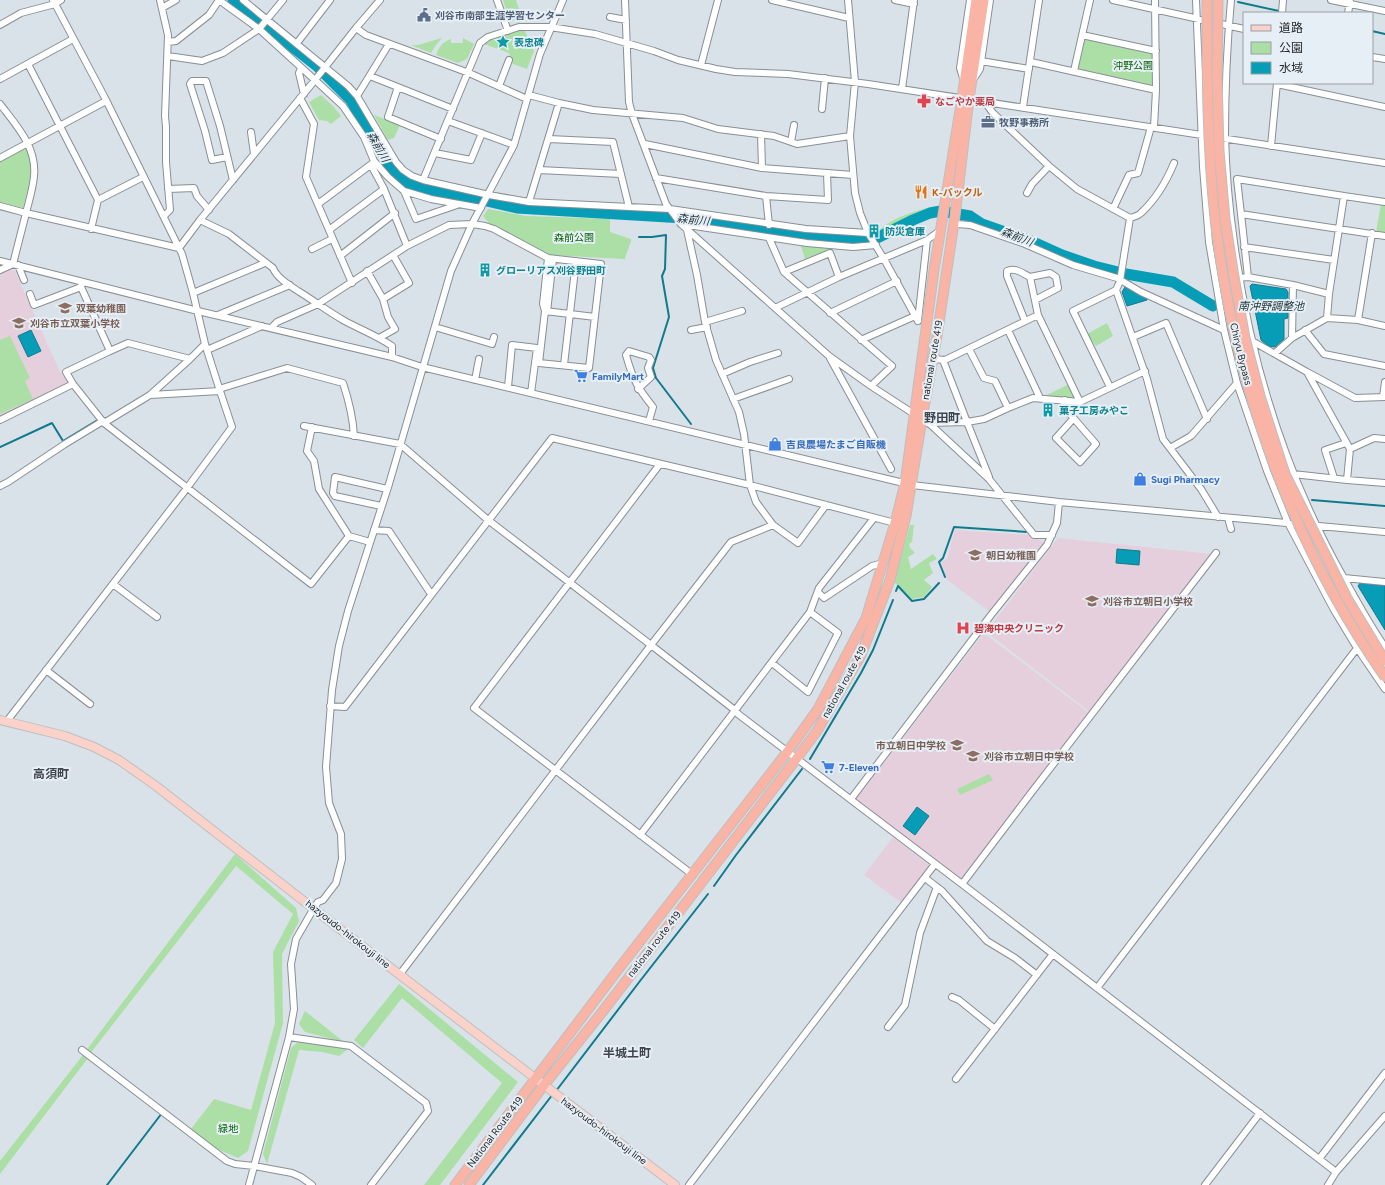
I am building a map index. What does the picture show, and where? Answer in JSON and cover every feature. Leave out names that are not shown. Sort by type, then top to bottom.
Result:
[{"type":"highway","name":"national route 419","points":[[968,82],[976,0]]},
{"type":"highway","name":"national route 419","points":[[469,1185],[551,1090],[603,1011],[797,758],[816,731],[861,656],[890,580],[906,516],[914,414],[934,270],[984,0]]},
{"type":"highway","name":"Chiryu Bypass","points":[[1208,0],[1208,115],[1210,168],[1217,234],[1236,340],[1255,407],[1280,479],[1306,543],[1339,606],[1385,677]]},
{"type":"highway","name":"Chiryu Bypass","points":[[1218,0],[1217,77],[1219,151],[1225,219],[1245,338],[1256,381],[1286,474],[1347,598],[1385,661]]},
{"type":"highway","name":"national route 419","points":[[536,1078],[788,751],[818,709],[866,618],[908,484],[925,421],[933,359],[956,220],[965,99]]},
{"type":"highway","name":"National Route 419","points":[[455,1185],[536,1078]]},
{"type":"main road","name":"hazyoudo-hirokouji line","points":[[3,720],[65,736],[94,747],[119,760],[156,786],[676,1185]]},
{"type":"street","points":[[0,25],[21,13],[61,0]]},
{"type":"street","points":[[160,0],[168,35],[165,116],[166,162],[170,210],[164,216]]},
{"type":"street","points":[[162,8],[176,0]]},
{"type":"street","points":[[168,42],[176,41],[209,15],[219,0],[259,30],[343,106],[364,137],[372,163],[395,214],[406,246]]},
{"type":"street","points":[[243,0],[348,86],[357,96],[396,162],[403,170],[412,176],[423,180],[489,195],[529,202],[670,209],[806,229],[868,233]]},
{"type":"street","points":[[168,56],[202,61],[223,53],[259,30],[283,0]]},
{"type":"street","points":[[297,43],[330,0]]},
{"type":"street","points":[[179,248],[200,220],[380,0]]},
{"type":"street","points":[[497,0],[508,31]]},
{"type":"street","points":[[249,1185],[289,1037],[294,1009],[291,964],[296,940],[318,902],[323,900],[336,884],[342,859],[341,834],[331,810],[327,786],[326,767],[330,706],[341,639],[348,611],[382,506],[422,367],[452,271],[472,224],[489,195],[514,145],[540,54],[550,27],[563,0]]},
{"type":"street","points":[[625,0],[629,102],[632,114],[645,144],[666,204],[686,230],[829,356],[914,414]]},
{"type":"street","points":[[701,65],[718,0]]},
{"type":"street","points":[[772,0],[849,18]]},
{"type":"street","points":[[848,0],[855,82],[850,136],[853,175],[860,213],[868,233],[918,320],[927,240]]},
{"type":"street","points":[[895,0],[914,2],[902,89]]},
{"type":"street","points":[[970,0],[960,68],[968,82],[980,69],[990,0]]},
{"type":"street","points":[[1023,107],[1031,62],[1039,0]]},
{"type":"street","points":[[1074,71],[1090,0]]},
{"type":"street","points":[[1113,0],[1155,8],[1243,29]]},
{"type":"street","points":[[1113,209],[1129,175],[1138,173],[1152,127],[1156,90],[1155,0]]},
{"type":"street","points":[[1196,0],[1198,18],[1203,167],[1209,242],[1224,330],[1237,382],[1267,471],[1303,557],[1356,648],[1385,689]]},
{"type":"street","points":[[1231,0],[1225,88],[1225,138],[1230,214],[1239,278],[1252,341],[1264,390],[1293,474],[1316,526],[1336,565],[1375,633],[1385,647]]},
{"type":"street","points":[[1282,12],[1283,0]]},
{"type":"street","points":[[1331,0],[1350,2],[1385,11]]},
{"type":"street","points":[[3,720],[46,670],[232,428],[206,347],[198,310],[182,254],[106,101],[54,2]]},
{"type":"street","points":[[1348,12],[1350,2]]},
{"type":"street","points":[[610,17],[626,20]]},
{"type":"street","points":[[423,180],[480,43],[488,37],[519,27],[550,27],[595,34],[654,51],[678,60],[716,70],[776,73],[855,82],[1385,162]]},
{"type":"street","points":[[356,28],[366,35],[528,97],[593,110],[683,118],[718,128],[774,136],[797,144],[850,136]]},
{"type":"street","points":[[1082,35],[1156,51]]},
{"type":"street","points":[[0,79],[73,39]]},
{"type":"street","points":[[357,96],[389,44]]},
{"type":"street","points":[[1373,56],[1385,59]]},
{"type":"street","points":[[499,86],[509,60]]},
{"type":"street","points":[[981,61],[1029,68]]},
{"type":"street","points":[[1031,62],[1156,90]]},
{"type":"street","points":[[28,64],[98,200],[91,229]]},
{"type":"street","points":[[301,68],[299,73],[302,96],[314,124],[306,177],[352,284]]},
{"type":"street","points":[[370,76],[453,110]]},
{"type":"street","points":[[822,109],[825,78]]},
{"type":"street","points":[[227,157],[212,160],[205,130],[190,84],[192,81],[206,81],[220,126],[233,180]]},
{"type":"street","points":[[1271,146],[1277,84]]},
{"type":"street","points":[[1282,84],[1385,107]]},
{"type":"street","points":[[398,87],[388,117],[441,139]]},
{"type":"street","points":[[0,158],[106,101]]},
{"type":"street","points":[[984,101],[993,113],[1049,166],[1077,189],[1130,218],[1140,214],[1150,203],[1167,178],[1174,164]]},
{"type":"street","points":[[529,202],[559,103]]},
{"type":"street","points":[[0,104],[29,143],[34,161],[34,176],[16,265],[24,280]]},
{"type":"street","points":[[448,121],[514,145]]},
{"type":"street","points":[[791,142],[794,125]]},
{"type":"street","points":[[251,132],[254,154]]},
{"type":"street","points":[[435,153],[471,160],[482,133]]},
{"type":"street","points":[[761,134],[762,168]]},
{"type":"street","points":[[549,139],[613,142],[629,207]]},
{"type":"street","points":[[645,144],[762,168],[853,175]]},
{"type":"street","points":[[372,163],[404,191],[431,199],[482,208]]},
{"type":"street","points":[[318,204],[372,163]]},
{"type":"street","points":[[1027,193],[1032,184],[1049,166]]},
{"type":"street","points":[[539,170],[621,174]]},
{"type":"street","points":[[656,178],[766,196],[828,200],[826,173]]},
{"type":"street","points":[[98,200],[143,177]]},
{"type":"street","points":[[1248,278],[1237,179],[1385,202]]},
{"type":"street","points":[[168,189],[194,188],[197,196],[209,210]]},
{"type":"street","points":[[329,230],[384,189]]},
{"type":"street","points":[[404,191],[416,219],[459,204]]},
{"type":"street","points":[[766,196],[769,224]]},
{"type":"street","points":[[1327,318],[1329,294],[1344,196]]},
{"type":"street","points":[[0,206],[91,229],[179,248]]},
{"type":"street","points":[[340,256],[395,214]]},
{"type":"street","points":[[1241,214],[1385,236]]},
{"type":"street","points":[[1130,218],[1122,269],[1116,290],[1144,371],[1163,439],[1201,489],[1218,517]]},
{"type":"street","points":[[200,220],[229,234],[273,268],[275,273],[290,285],[318,304],[392,346],[392,357]]},
{"type":"street","points":[[956,220],[1024,244],[1073,265],[1120,279],[1148,295],[1224,330]]},
{"type":"street","points":[[271,328],[277,322],[318,304],[352,284],[367,271],[406,246],[449,225],[472,224],[494,229],[550,258],[601,264],[589,368],[539,363],[546,311],[543,304],[550,258]]},
{"type":"street","points":[[681,224],[807,243],[852,247],[876,245]]},
{"type":"street","points":[[686,230],[697,275],[706,324],[716,360],[739,412],[744,434],[750,485],[756,502],[773,525],[798,543],[826,505]]},
{"type":"street","points":[[775,308],[838,277],[927,240],[941,230]]},
{"type":"street","points":[[1358,320],[1372,233]]},
{"type":"street","points":[[312,249],[332,238]]},
{"type":"street","points":[[769,238],[784,272],[892,366],[871,386]]},
{"type":"street","points":[[1244,247],[1334,260]]},
{"type":"street","points":[[784,272],[830,253],[838,277]]},
{"type":"street","points":[[383,299],[409,283],[393,255]]},
{"type":"street","points":[[0,261],[82,284],[198,310],[392,357],[422,367],[475,380],[908,484],[1059,502],[1385,532]]},
{"type":"street","points":[[564,366],[576,261]]},
{"type":"street","points":[[193,293],[265,263]]},
{"type":"street","points":[[0,270],[16,265]]},
{"type":"street","points":[[1025,321],[1007,276],[1007,271],[1010,269],[1020,271],[1030,277],[1050,273],[1056,276],[1058,288],[1035,300]]},
{"type":"street","points":[[367,271],[383,299],[388,317],[394,329],[379,338]]},
{"type":"street","points":[[1030,277],[1038,315],[1080,402]]},
{"type":"street","points":[[1239,278],[1293,285],[1329,294]]},
{"type":"street","points":[[830,313],[897,282]]},
{"type":"street","points":[[30,294],[34,305],[82,284]]},
{"type":"street","points":[[82,284],[110,351]]},
{"type":"street","points":[[218,315],[290,285]]},
{"type":"street","points":[[1292,338],[1293,285]]},
{"type":"street","points":[[1110,387],[1073,311],[1116,290]]},
{"type":"street","points":[[546,311],[595,317]]},
{"type":"street","points":[[691,330],[742,311]]},
{"type":"street","points":[[933,359],[946,360],[1038,315]]},
{"type":"street","points":[[862,340],[916,316]]},
{"type":"street","points":[[1275,353],[1292,338],[1327,318],[1358,320],[1385,326]]},
{"type":"street","points":[[1133,337],[1166,323],[1207,418]]},
{"type":"street","points":[[0,486],[65,444],[150,395],[190,359],[206,347],[262,326]]},
{"type":"street","points":[[435,327],[492,344],[494,337]]},
{"type":"street","points":[[1008,330],[1040,398]]},
{"type":"street","points":[[1305,330],[1324,354],[1385,366]]},
{"type":"street","points":[[1252,341],[1355,398],[1384,397],[1385,382]]},
{"type":"street","points":[[190,359],[128,344],[66,372],[73,384],[103,422],[311,584],[349,536]]},
{"type":"street","points":[[508,387],[512,345],[537,348],[532,393]]},
{"type":"street","points":[[969,349],[984,378],[995,381],[1008,408]]},
{"type":"street","points":[[638,389],[651,377],[648,368],[651,360],[649,357],[629,351],[626,355],[638,389],[653,407],[649,421]]},
{"type":"street","points":[[722,374],[750,362],[778,354]]},
{"type":"street","points":[[829,356],[891,469]]},
{"type":"street","points":[[475,380],[479,359]]},
{"type":"street","points":[[943,360],[989,479]]},
{"type":"street","points":[[150,395],[220,390],[287,368],[343,383],[353,416],[354,436]]},
{"type":"street","points":[[925,421],[966,422],[984,419],[1033,398],[1080,402],[1144,371]]},
{"type":"street","points":[[1308,372],[1350,449],[1347,480]]},
{"type":"street","points":[[733,400],[790,379]]},
{"type":"street","points":[[1170,448],[1191,436],[1237,382]]},
{"type":"street","points":[[0,420],[73,384]]},
{"type":"street","points":[[1065,400],[1063,406],[1096,444],[1080,462],[1056,438],[1073,419]]},
{"type":"street","points":[[925,421],[989,479],[1034,535],[1052,535]]},
{"type":"street","points":[[304,426],[400,444],[488,520],[738,714],[962,884],[1336,1172]]},
{"type":"street","points":[[312,427],[307,451],[314,461],[319,489],[349,536],[370,542]]},
{"type":"street","points":[[330,706],[345,707],[552,438],[750,485],[895,523]]},
{"type":"street","points":[[1350,449],[1374,438],[1385,439]]},
{"type":"street","points":[[1334,478],[1325,450],[1346,443]]},
{"type":"street","points":[[660,464],[474,708],[693,875]]},
{"type":"street","points":[[1293,474],[1385,483]]},
{"type":"street","points":[[382,506],[335,496],[333,493],[335,478],[387,489]]},
{"type":"street","points":[[851,799],[991,615],[1048,545],[1057,523],[1059,502]]},
{"type":"street","points":[[640,835],[810,612],[819,588],[874,518]]},
{"type":"street","points":[[1228,518],[1231,529]]},
{"type":"street","points":[[400,974],[731,542],[773,525]]},
{"type":"street","points":[[374,530],[389,532],[431,594]]},
{"type":"street","points":[[962,884],[1216,553]]},
{"type":"street","points":[[818,592],[824,598],[872,566],[883,563]]},
{"type":"street","points":[[1344,578],[1385,582]]},
{"type":"street","points":[[113,584],[157,617]]},
{"type":"street","points":[[772,663],[808,692],[838,633],[810,612]]},
{"type":"street","points":[[1097,988],[1356,648],[1375,633]]},
{"type":"street","points":[[46,670],[90,704]]},
{"type":"street","points":[[689,1185],[935,864]]},
{"type":"street","points":[[925,878],[937,887],[987,941],[1015,958],[1037,975]]},
{"type":"street","points":[[888,1027],[905,1005],[920,933],[937,887]]},
{"type":"street","points":[[956,1079],[1053,954]]},
{"type":"street","points":[[952,997],[959,1000],[996,1028]]},
{"type":"street","points":[[289,1037],[350,1046],[426,1103],[428,1111],[371,1185]]},
{"type":"street","points":[[82,1050],[227,1161],[235,1164],[254,1166],[301,1176],[312,1185]]},
{"type":"street","points":[[1319,1159],[1385,1073]]},
{"type":"street","points":[[1205,1185],[1260,1114]]},
{"type":"street","points":[[1328,1185],[1336,1172],[1385,1116]]},
{"type":"shaded area","name":"刈谷市立双葉小学校","points":[[10,269],[15,271],[60,372],[68,382],[69,386],[0,416],[0,274]]},
{"type":"shaded area","points":[[955,530],[1031,535],[1046,544],[990,612],[946,579],[941,562],[947,559]]},
{"type":"shaded area","name":"刈谷市立朝日小学校","points":[[1058,538],[1212,554],[1090,712],[986,632]]},
{"type":"shaded area","name":"刈谷市立朝日中学校","points":[[984,633],[1089,713],[961,880],[856,799]]},
{"type":"shaded area","points":[[893,837],[930,866],[902,903],[864,875]]},
{"type":"green space","points":[[503,0],[516,0],[523,21],[517,23],[516,19],[510,22]]},
{"type":"green space","points":[[524,29],[534,51],[527,69],[513,64],[509,53],[484,44],[490,40]]},
{"type":"green space","points":[[442,38],[431,53],[411,45],[418,45]]},
{"type":"green space","points":[[463,38],[474,44],[467,59],[458,63],[436,55],[443,43],[451,39],[451,43],[463,43]]},
{"type":"green space","name":"沖野公園","points":[[1087,39],[1151,53],[1153,56],[1153,83],[1151,85],[1079,69],[1078,67],[1084,41]]},
{"type":"green space","points":[[321,95],[341,116],[331,124],[327,121],[319,120],[309,102]]},
{"type":"green space","points":[[374,115],[400,125],[394,138],[388,140]]},
{"type":"green space","points":[[27,147],[31,162],[31,176],[23,208],[0,202],[0,161]]},
{"type":"green space","points":[[1381,204],[1385,205],[1385,234],[1376,232]]},
{"type":"green space","points":[[935,206],[932,212],[913,219],[880,236],[876,234],[881,228],[895,219]]},
{"type":"green space","name":"森前公園","points":[[488,209],[526,216],[610,219],[610,232],[631,239],[631,241],[624,261],[624,259],[550,255],[489,223],[483,216]]},
{"type":"green space","points":[[800,243],[828,246],[828,250],[805,259]]},
{"type":"green space","points":[[1107,323],[1113,336],[1096,346],[1087,334]]},
{"type":"green space","points":[[10,336],[30,378],[25,381],[33,399],[0,414],[0,340]]},
{"type":"green space","points":[[1071,383],[1078,397],[1075,399],[1045,396]]},
{"type":"green space","points":[[910,525],[914,525],[912,542],[909,544],[910,548],[915,553],[908,557],[911,569],[933,554],[937,559],[929,563],[933,573],[924,580],[932,587],[924,597],[912,599],[894,582]]},
{"type":"green space","points":[[989,774],[993,780],[960,795],[957,789]]},
{"type":"green space","name":"緑地","points":[[235,854],[296,908],[299,921],[282,954],[283,1023],[248,1151],[238,1158],[215,1148],[191,1129],[214,1099],[251,1110],[275,1023],[273,952],[293,914],[236,866],[89,1055],[85,1052]]},
{"type":"green space","points":[[399,984],[518,1082],[440,1185],[424,1185],[502,1083],[402,998],[363,1048],[354,1040]]},
{"type":"green space","points":[[305,1011],[344,1042],[305,1032],[299,1024]]},
{"type":"green space","name":"緑地","points":[[298,1042],[325,1044],[348,1049],[339,1056],[322,1052],[299,1050],[267,1164],[263,1154],[291,1048]]},
{"type":"green space","points":[[83,1055],[88,1058],[0,1174],[0,1161]]},
{"type":"water","name":"南沖野調整池","points":[[1252,284],[1286,289],[1288,292],[1288,318],[1284,319],[1284,339],[1275,347],[1268,346],[1261,340],[1250,286]]},
{"type":"water","points":[[1125,287],[1147,298],[1147,300],[1127,306],[1122,292]]},
{"type":"water","points":[[31,330],[41,351],[28,357],[18,336]]},
{"type":"water","points":[[1117,549],[1140,551],[1139,565],[1116,563]]},
{"type":"water","points":[[1360,583],[1385,585],[1385,630],[1358,586]]},
{"type":"water","points":[[917,807],[929,816],[915,835],[903,826]]},
{"type":"waterway","name":"森前川","points":[[233,0],[318,67],[351,100],[369,133],[378,144],[390,168],[405,182],[450,195],[478,199],[517,208],[684,218],[807,237],[854,241],[875,239],[913,220],[930,213],[941,211],[970,216],[982,224],[1031,241],[1062,255],[1094,266],[1126,274],[1173,282],[1213,306]]},
{"type":"waterway","points":[[1238,2],[1279,11]]},
{"type":"waterway","points":[[1373,31],[1385,34]]},
{"type":"waterway","points":[[639,237],[666,235],[665,269],[662,276],[669,317],[653,368],[656,378],[691,424]]},
{"type":"waterway","points":[[0,447],[52,423],[63,441],[96,421]]},
{"type":"waterway","points":[[1312,500],[1385,506]]},
{"type":"waterway","points":[[945,577],[939,562],[943,558],[954,527],[1028,532]]},
{"type":"waterway","points":[[896,591],[898,586],[912,601],[924,599],[939,583]]},
{"type":"waterway","points":[[810,759],[861,673],[873,650],[893,600]]},
{"type":"waterway","points":[[714,886],[802,769]]},
{"type":"waterway","points":[[556,1091],[708,894]]},
{"type":"waterway","points":[[483,1185],[553,1094]]},
{"type":"waterway","points":[[107,1185],[162,1113]]},
{"type":"place","name":"刈谷市南部生涯学習センター","points":[[424,15]]},
{"type":"place","name":"表忠碑","points":[[503,42]]},
{"type":"place","name":"なごやか薬局","points":[[924,101]]},
{"type":"place","name":"牧野事務所","points":[[988,122]]},
{"type":"place","name":"K-パックル","points":[[921,192]]},
{"type":"place","name":"防災倉庫","points":[[874,231]]},
{"type":"place","name":"グローリアス刈谷野田町","points":[[485,270]]},
{"type":"place","name":"双葉幼稚園","points":[[65,308]]},
{"type":"place","name":"刈谷市立双葉小学校","points":[[19,323]]},
{"type":"place","name":"FamilyMart","points":[[581,376]]},
{"type":"place","name":"菓子工房みやこ","points":[[1048,410]]},
{"type":"place","name":"吉良農場たまご自販機","points":[[775,444]]},
{"type":"place","name":"Sugi Pharmacy","points":[[1140,479]]},
{"type":"place","name":"朝日幼稚園","points":[[975,555]]},
{"type":"place","name":"刈谷市立朝日小学校","points":[[1092,601]]},
{"type":"place","name":"碧海中央クリニック","points":[[963,628]]},
{"type":"place","name":"市立朝日中学校","points":[[957,745]]},
{"type":"place","name":"刈谷市立朝日中学校","points":[[973,756]]},
{"type":"place","name":"7-Eleven","points":[[828,767]]},
{"type":"district","name":"野田町","points":[[942,418]]},
{"type":"district","name":"高須町","points":[[51,774]]},
{"type":"district","name":"半城土町","points":[[627,1053]]}]
